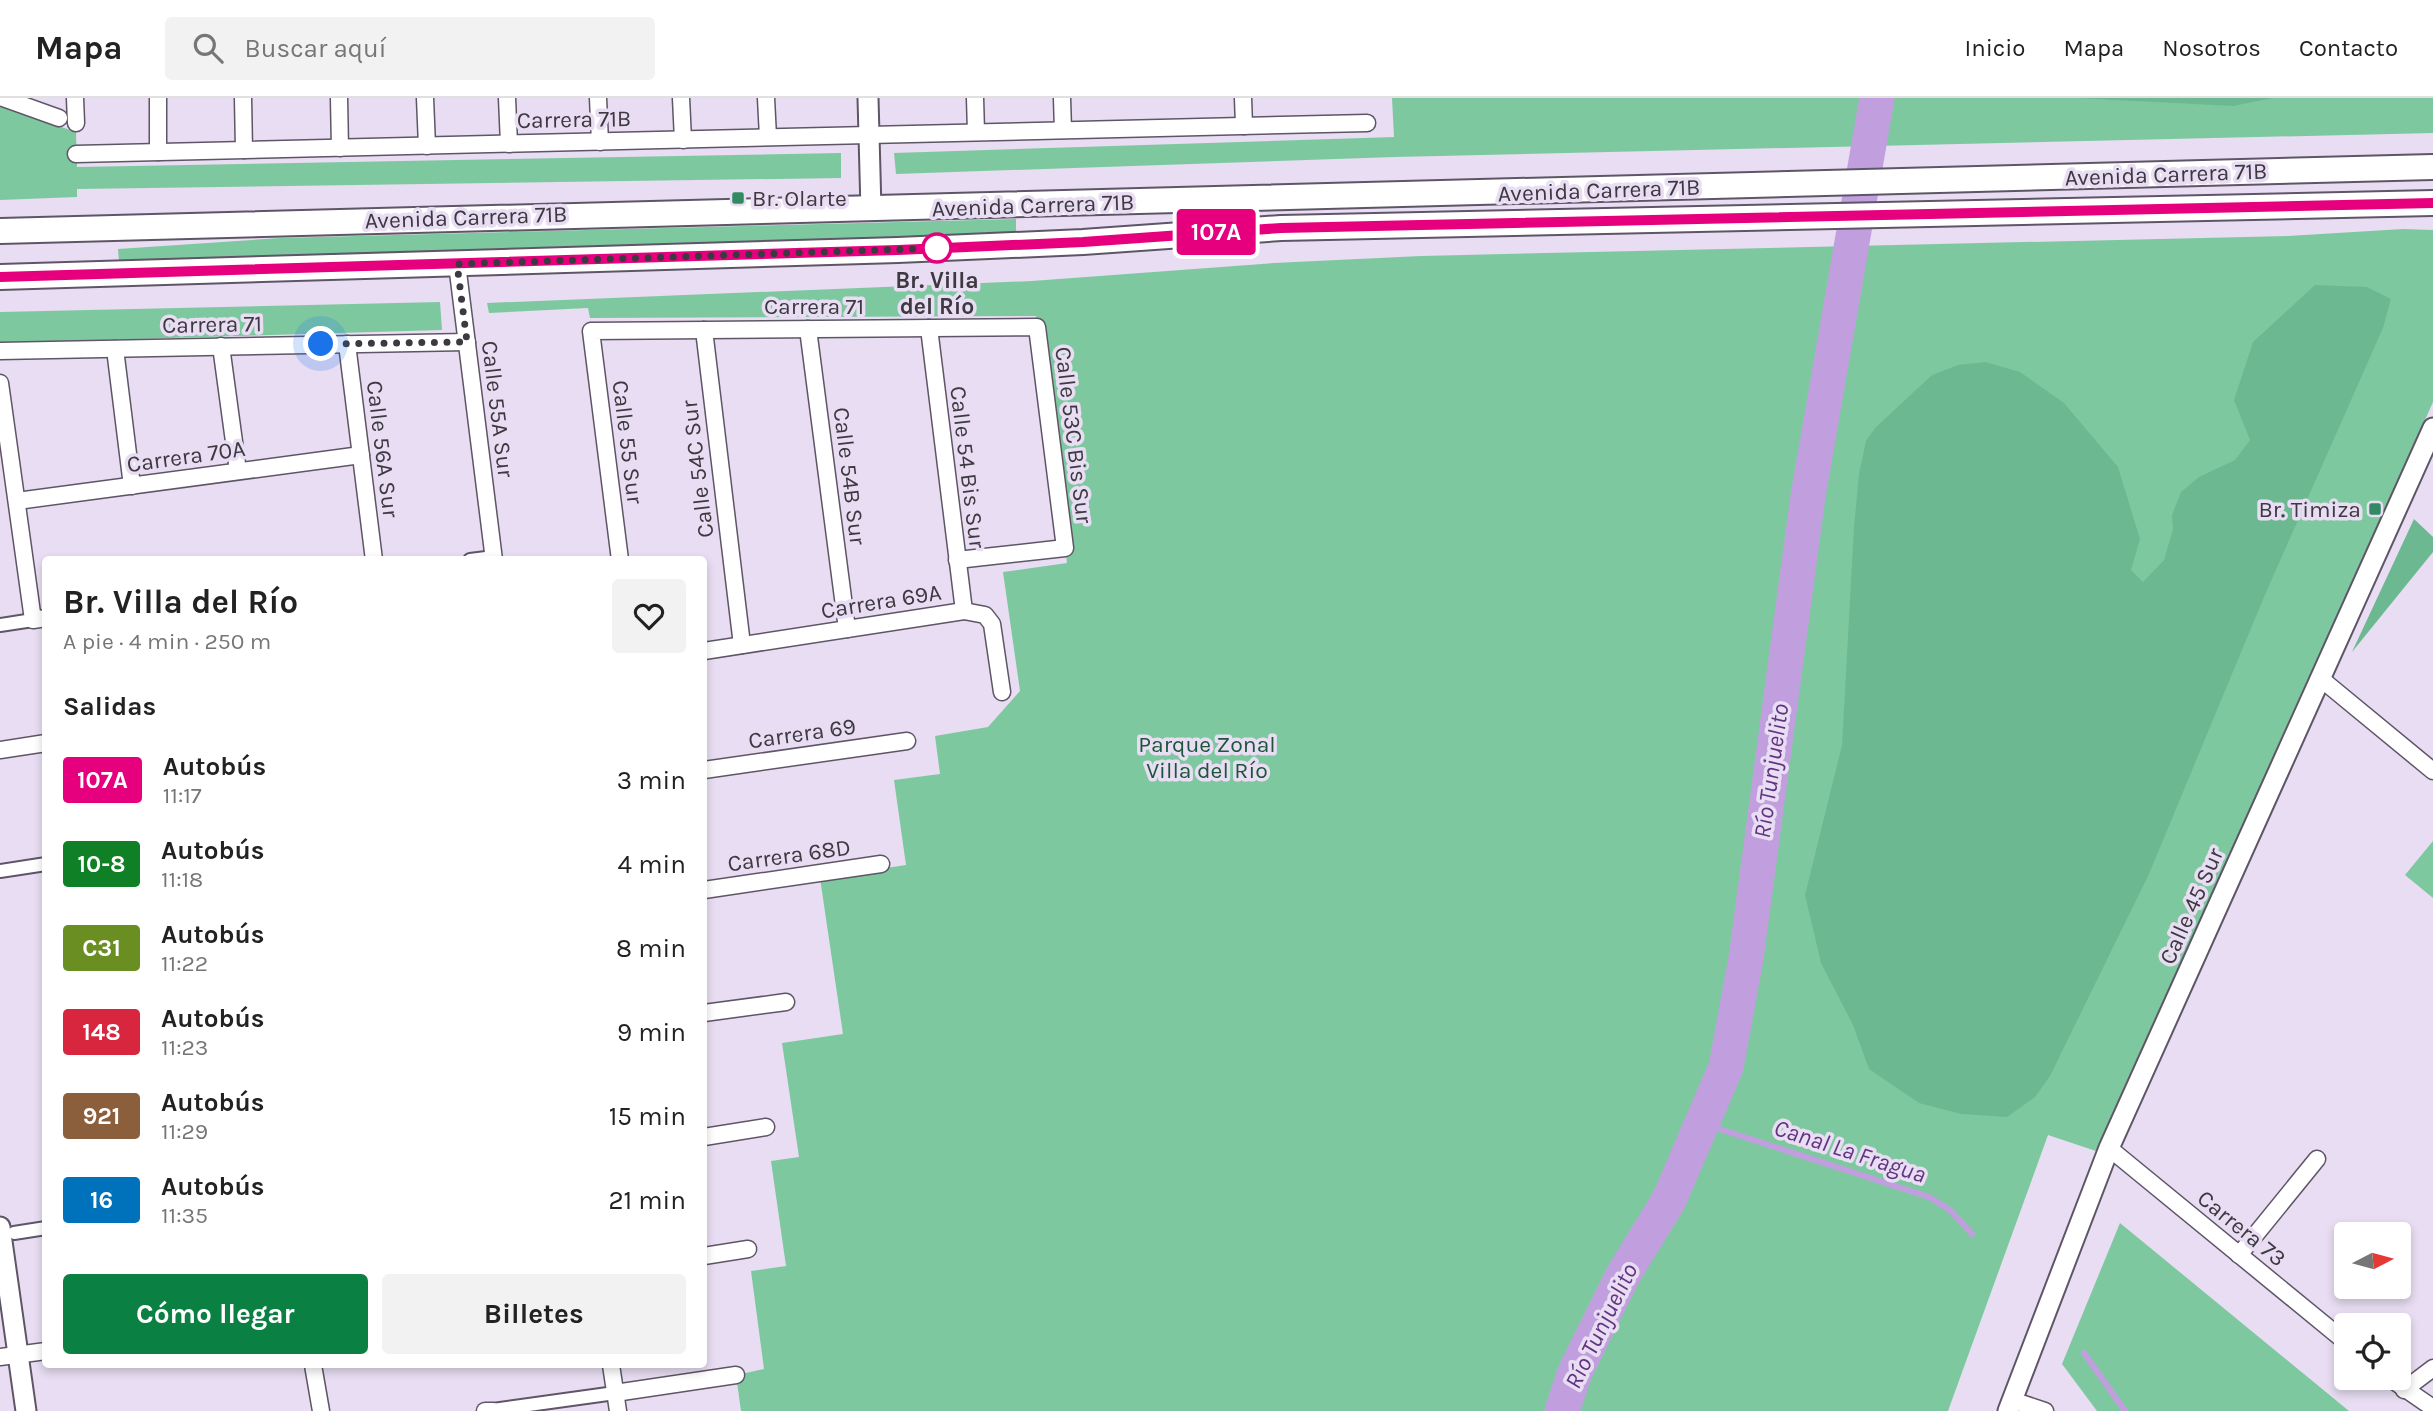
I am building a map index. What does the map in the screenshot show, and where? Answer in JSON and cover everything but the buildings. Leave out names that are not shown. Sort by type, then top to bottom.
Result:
[{"type":"main road","name":"Avenida Carrera 71B","points":[[0,231],[2433,167]]},
{"type":"main road","name":"Avenida Carrera 71B","points":[[0,277],[1021,245],[1281,228],[2432,203]]},
{"type":"street","points":[[3,98],[59,118]]},
{"type":"street","points":[[75,98],[75,123]]},
{"type":"street","points":[[158,98],[158,152]]},
{"type":"street","points":[[243,98],[244,150]]},
{"type":"street","points":[[339,98],[340,148]]},
{"type":"street","points":[[425,98],[427,146]]},
{"type":"street","points":[[507,98],[509,144]]},
{"type":"street","points":[[598,98],[600,142]]},
{"type":"street","points":[[681,98],[682,139]]},
{"type":"street","points":[[766,98],[768,137]]},
{"type":"street","points":[[869,98],[871,210]]},
{"type":"street","points":[[975,98],[975,132]]},
{"type":"street","points":[[1062,98],[1063,130]]},
{"type":"street","points":[[1243,98],[1244,126]]},
{"type":"street","name":"Carrera 71B","points":[[76,154],[1367,123]]},
{"type":"street","name":"Calle 55A Sur","points":[[457,264],[494,556]]},
{"type":"street","name":"Carrera 71","points":[[591,331],[1038,327]]},
{"type":"street","name":"Calle 53C Bis Sur","points":[[957,560],[1065,548],[1038,327]]},
{"type":"street","name":"Calle 54 Bis Sur","points":[[929,328],[964,611]]},
{"type":"street","name":"Calle 54B Sur","points":[[808,329],[847,629]]},
{"type":"street","name":"Calle 54C Sur","points":[[704,330],[742,645]]},
{"type":"street","name":"Calle 55 Sur","points":[[591,331],[619,556]]},
{"type":"street","name":"Carrera 71","points":[[0,351],[467,342]]},
{"type":"street","name":"Calle 56A Sur","points":[[346,344],[374,556]]},
{"type":"street","points":[[221,346],[238,471]]},
{"type":"street","points":[[115,349],[132,486]]},
{"type":"street","points":[[0,383],[17,501],[39,619],[0,625]]},
{"type":"street","name":"Calle 45 Sur","points":[[2010,1405],[2109,1147],[2433,428]]},
{"type":"street","name":"Carrera 70A","points":[[17,501],[361,455]]},
{"type":"street","name":"Carrera 69A","points":[[707,651],[964,611],[985,615],[992,624],[1002,692]]},
{"type":"street","points":[[2320,678],[2433,771]]},
{"type":"street","name":"Carrera 69","points":[[707,770],[908,741]]},
{"type":"street","points":[[0,750],[42,744]]},
{"type":"street","name":"Carrera 68D","points":[[707,890],[881,864]]},
{"type":"street","points":[[0,871],[42,865]]},
{"type":"street","points":[[707,1013],[786,1002]]},
{"type":"street","points":[[707,1137],[766,1127]]},
{"type":"street","name":"Carrera 73","points":[[2109,1147],[2334,1332]]},
{"type":"street","points":[[2239,1255],[2317,1159]]},
{"type":"street","points":[[26,1411],[9,1356],[7,1230],[42,1228]]},
{"type":"street","points":[[707,1256],[748,1249]]},
{"type":"street","points":[[9,1356],[42,1352]]},
{"type":"street","points":[[314,1368],[321,1411]]},
{"type":"street","points":[[611,1368],[618,1411]]},
{"type":"street","points":[[2411,1385],[2433,1368]]},
{"type":"street","points":[[490,1411],[736,1375]]},
{"type":"street","points":[[2404,1390],[2433,1408]]},
{"type":"street","points":[[2010,1405],[2045,1411]]},
{"type":"green space","points":[[1392,98],[2433,98],[2433,133],[1395,157],[896,174],[894,153],[1394,137]]},
{"type":"green space","points":[[2074,98],[2273,98],[2233,106]]},
{"type":"green space","points":[[0,106],[76,132],[77,167],[841,153],[841,178],[77,189],[77,197],[0,200]]},
{"type":"green space","points":[[1016,219],[1016,233],[814,243],[546,247],[119,261],[118,249],[280,238]]},
{"type":"green space","name":"Parque Zonal Villa del Río","points":[[2403,229],[2433,230],[2433,402],[2099,1152],[2048,1135],[1948,1411],[741,1411],[736,1375],[764,1369],[751,1271],[786,1266],[771,1161],[799,1157],[782,1043],[843,1034],[820,878],[906,865],[894,780],[940,774],[935,736],[988,727],[1020,691],[1003,572],[1067,563],[1036,316],[590,318],[588,308],[489,313],[487,303],[1032,281],[1274,263],[1421,256],[2288,236]]},
{"type":"green space","points":[[2315,285],[2367,287],[2391,299],[2383,328],[2264,597],[2149,874],[2050,1076],[2035,1097],[2007,1117],[1961,1114],[1919,1103],[1869,1069],[1853,1025],[1821,963],[1805,895],[1842,745],[1854,527],[1859,474],[1866,441],[1875,428],[1932,375],[1958,365],[1985,362],[2020,372],[2064,403],[2118,467],[2140,539],[2131,570],[2143,582],[2164,560],[2173,529],[2172,515],[2181,492],[2199,477],[2235,460],[2250,440],[2234,400],[2253,342]]},
{"type":"green space","points":[[440,302],[442,330],[0,343],[0,312]]},
{"type":"green space","points":[[2414,519],[2433,537],[2433,552],[2352,652]]},
{"type":"green space","points":[[2433,841],[2433,898],[2405,875]]},
{"type":"green space","points":[[2120,1223],[2349,1411],[2097,1411],[2062,1364]]},
{"type":"waterway","name":"Río Tunjuelito","points":[[1562,1411],[1575,1372],[1623,1275],[1669,1200],[1726,1067],[1746,958],[1808,496],[1877,98]]},
{"type":"waterway","name":"Canal La Fragua","points":[[1704,1124],[1929,1197],[1950,1210],[1972,1234]]},
{"type":"waterway","name":"Canal La Fragua","points":[[2084,1353],[2125,1411]]},
{"type":"bus line","name":"107A","points":[[0,277],[898,250],[1083,242],[1281,228],[2433,203]]},
{"type":"place","name":"Br. Olarte","points":[[738,198]]},
{"type":"place","name":"Br. Villa del Río","points":[[937,248]]},
{"type":"place","name":"Br. Timiza","points":[[2375,509]]},
{"type":"route","points":[[321,344],[467,342],[457,264],[944,248],[937,248]]}]
